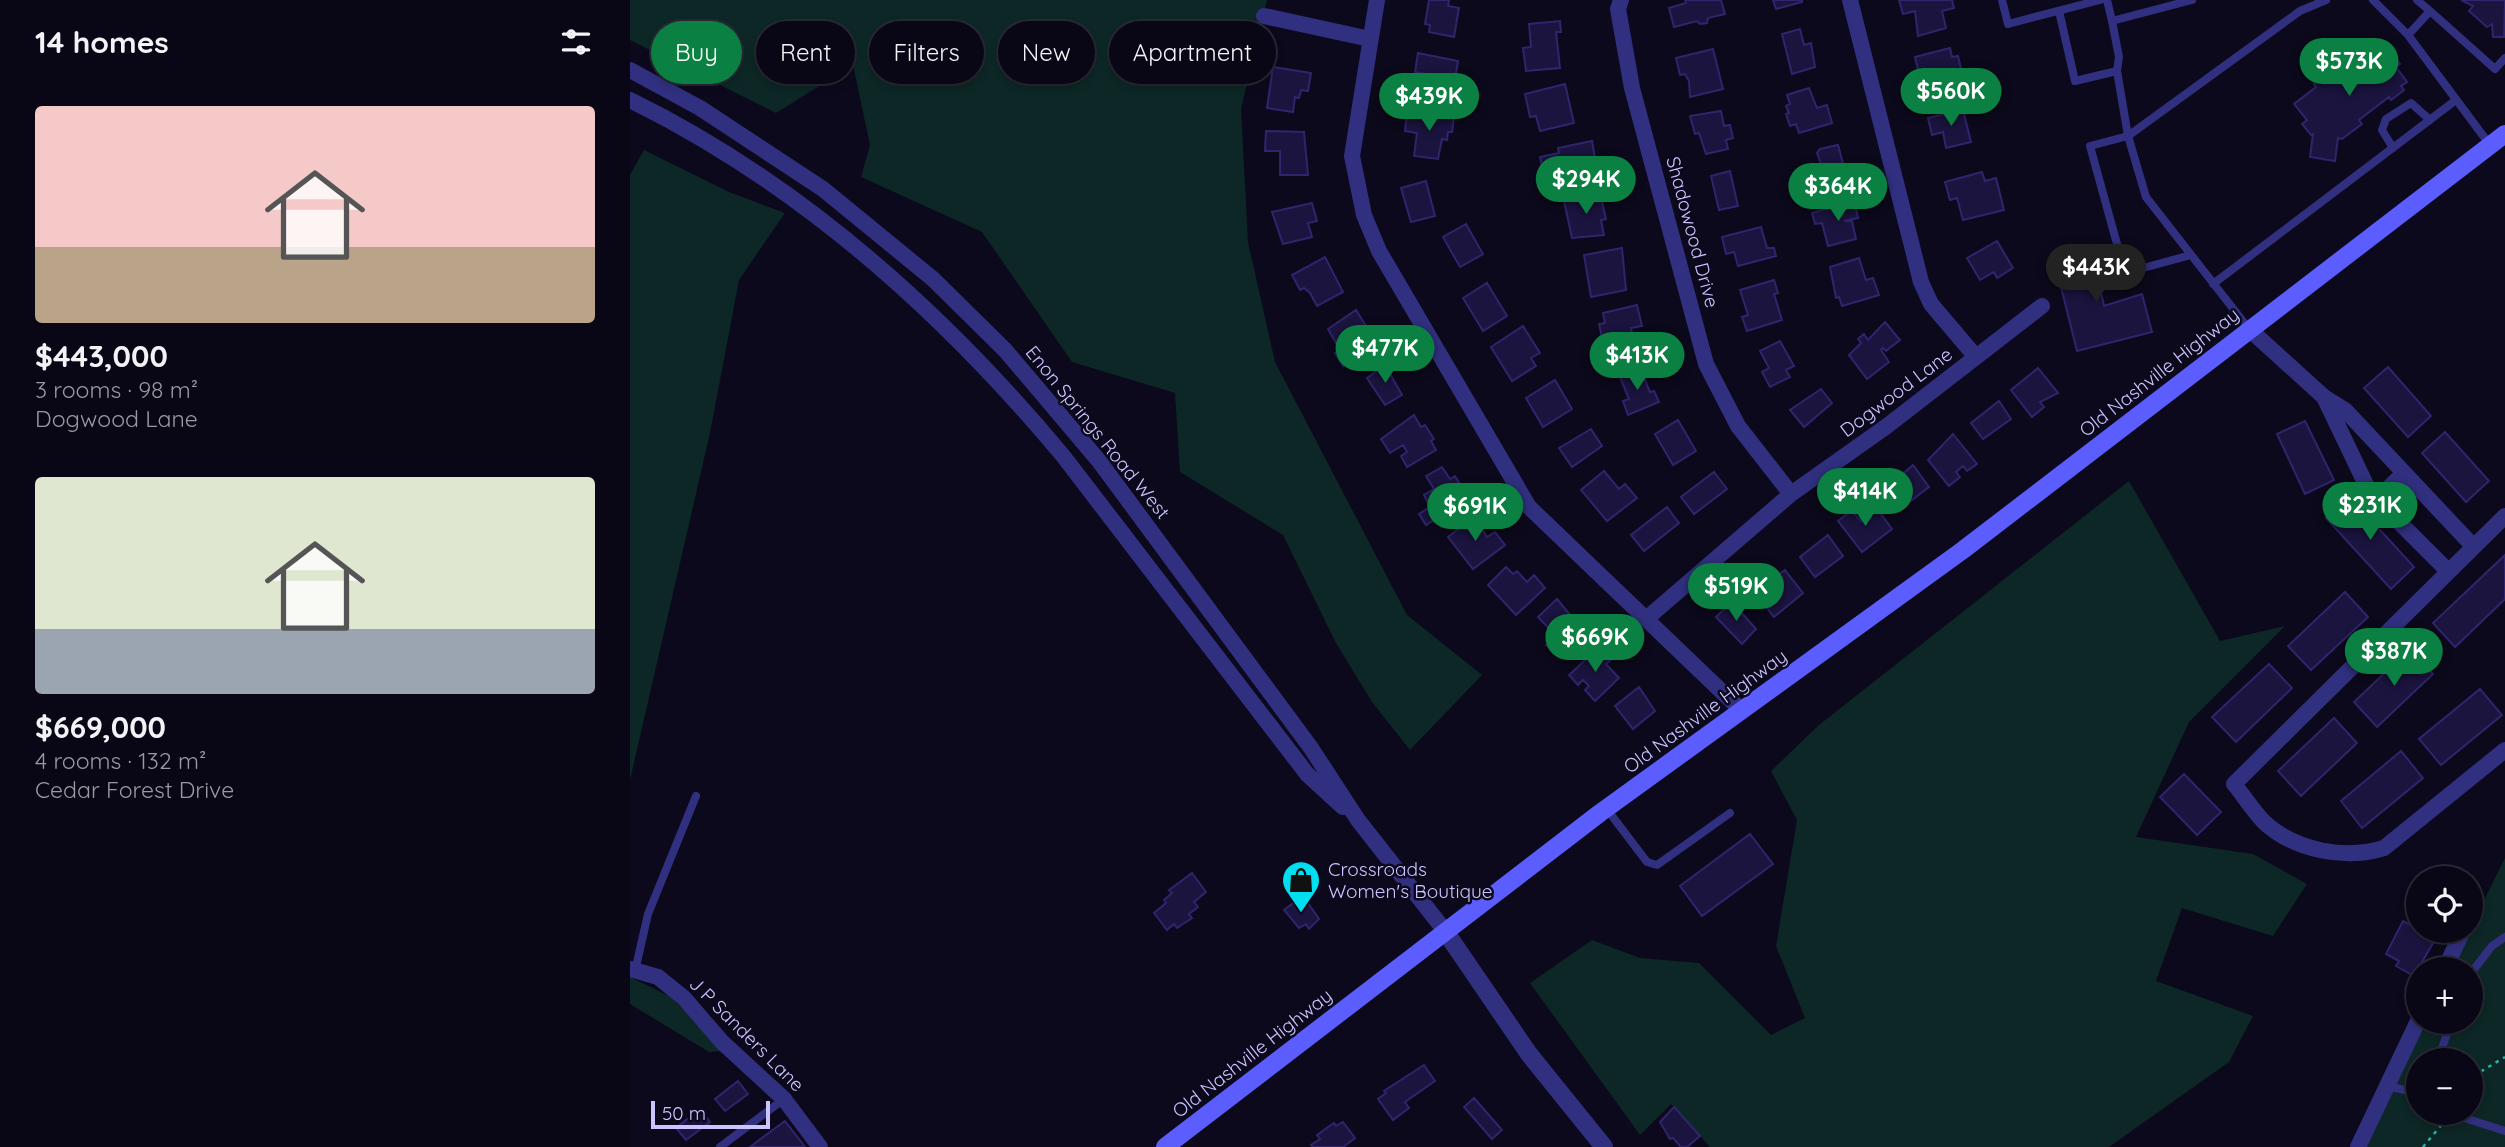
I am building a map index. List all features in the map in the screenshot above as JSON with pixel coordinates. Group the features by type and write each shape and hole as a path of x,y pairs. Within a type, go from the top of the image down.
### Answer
{"main road":[{"name":"Old Nashville Highway","path":"1165,1147 1606,808 1963,550 2505,134"}],"street":[{"path":"1377,0 1352,156 1361,205 1379,251 1529,507 1741,710"},
{"name":"Shadowood Drive","path":"1621,0 1618,9 1632,88 1706,365 1738,426 1791,495"},
{"path":"1850,0 1921,282 1931,304 1976,358"},
{"path":"1264,16 1370,39"},
{"name":"Enon Springs Road West","path":"630,70 733,129 823,189 933,279 1033,380 1099,461 1273,695 1358,820 1445,931 1529,1054 1605,1147"},
{"path":"648,108 662,87"},
{"name":"Enon Springs Road West","path":"630,100 738,161 795,201 914,298 1030,416 1307,774 1358,820"},
{"path":"914,298 933,279"},
{"name":"Dogwood Lane","path":"1646,619 1791,495 2042,306"},
{"path":"2249,329 2324,397 2345,410 2473,546"},
{"path":"2324,397 2370,493 2448,571"},
{"path":"2377,499 2404,472"},
{"path":"2505,516 2234,784 2266,824 2312,849 2361,855 2384,848 2505,751"},
{"name":"J P Sanders Lane","path":"633,970 658,977 684,998 722,1042 784,1099 820,1147"},
{"path":"2358,1147 2412,1034"}],"lane":[{"path":"2002,0 2008,24 2099,0"},
{"path":"2106,0 2119,57 2117,71 2128,135 2146,197 2249,329"},
{"path":"2112,21 2192,0"},
{"path":"2191,255 2125,273 2090,146 2128,135 2300,10 2326,0"},
{"path":"2373,0 2409,35 2490,145"},
{"path":"2417,0 2495,69 2505,58"},
{"path":"2059,11 2075,81 2117,71"},
{"path":"2409,35 2430,11"},
{"path":"2213,284 2456,100"},
{"path":"2393,148 2382,130 2386,119 2411,103 2430,120"},
{"path":"633,970 648,914 696,796"},
{"path":"1606,808 1647,862 1657,865 1730,813"},
{"path":"2483,958 2492,946 2505,937"},
{"path":"2387,1086 2406,1090"},
{"path":"720,1147 784,1099"},
{"path":"2483,1124 2505,1131"}],"path":[{"path":"2483,1070 2505,1057"},
{"path":"2423,1147 2440,1125"}],"green space":[{"path":"630,0 1267,0 1262,21 1109,21 1109,84 1247,84 1241,109 1248,242 1275,362 1407,615 1482,675 1410,750 1372,702 1336,643 1283,535 1180,472 1175,393 1072,362 982,232 861,177 870,145 855,74 855,21 756,21 756,84 823,84 776,113 718,84 742,84 742,21 651,21 651,50 630,40"},
{"path":"644,150 729,192 785,213 739,280 710,433 630,780 630,175"},
{"path":"2129,481 2220,641 2285,626 2189,722 2136,837 2253,854 2307,884 2273,936 2182,908 2156,981 2253,1016 2229,1062 2109,1147 1710,1147 1671,1104 1640,1135 1530,983 1592,940 1640,958 1699,963 1771,1035 1805,1018 1776,946 1797,820 1771,771 1819,725"},
{"path":"2505,858 2505,1147 2364,1147 2406,1060 2406,1125 2483,1125 2483,1048 2412,1048 2418,1034 2483,1034 2483,957 2456,957 2463,943 2483,943 2483,902"},
{"path":"630,977 671,997 725,1051 709,1052 630,1004"}],"building":[{"path":"1429,0 1449,0 1448,6 1459,8 1454,37 1429,32 1430,25 1425,24"},
{"path":"1685,0 1721,0 1725,14 1708,18 1707,23 1700,24 1697,21 1674,27 1669,8 1686,3"},
{"path":"1773,0 1802,0 1802,2 1776,9"},
{"path":"1899,0 1952,0 1954,8 1942,11 1946,28 1918,36 1915,11 1903,14"},
{"path":"2461,0 2505,0 2504,37 2493,37 2492,24 2487,27 2469,11 2473,6"},
{"path":"1560,21 1561,32 1556,32 1560,68 1526,71 1523,48 1531,47 1529,24"},
{"path":"1800,29 1804,45 1811,43 1815,67 1792,74 1782,34"},
{"path":"2377,40 2400,64 2396,67 2407,82 2401,86 2404,90 2391,100 2389,97 2359,120 2362,124 2342,139 2338,138 2335,161 2310,157 2313,134 2302,124 2307,120 2294,104 2316,87 2314,84 2325,75 2328,78"},
{"path":"1950,48 1952,57 1958,56 1961,69 1955,70 1960,91 1936,97 1930,72 1919,74 1915,57"},
{"path":"1713,49 1723,89 1690,97 1689,81 1685,74 1680,75 1676,58"},
{"path":"1418,53 1458,61 1453,90 1458,91 1456,104 1422,98 1426,74 1415,72"},
{"path":"1276,67 1311,73 1308,91 1301,90 1299,98 1295,97 1293,112 1267,108 1271,84 1276,84"},
{"path":"1565,84 1574,123 1540,131 1536,116 1530,117 1525,94"},
{"path":"1809,88 1817,108 1827,105 1832,123 1799,133 1796,124 1790,126 1786,114 1789,113 1786,106 1790,104 1787,95"},
{"path":"1963,110 1971,142 1946,148 1943,132 1932,135 1928,118"},
{"path":"1721,111 1724,126 1730,125 1733,138 1726,140 1728,149 1706,154 1699,133 1695,134 1690,116"},
{"path":"1407,113 1454,118 1452,132 1448,132 1447,140 1442,139 1438,159 1414,156 1417,133 1405,131"},
{"path":"1266,131 1304,132 1308,175 1280,175 1280,151 1265,151"},
{"path":"1592,141 1597,170 1544,176 1540,157 1559,153 1558,148"},
{"path":"1838,145 1847,178 1828,184 1817,153 1820,149"},
{"path":"1730,171 1738,206 1719,210 1711,176"},
{"path":"1982,172 1985,181 1996,178 2004,210 1963,220 1957,198 1950,200 1945,182"},
{"path":"1426,181 1435,216 1411,222 1401,188"},
{"path":"1600,193 1606,219 1601,220 1604,235 1572,238 1564,201"},
{"path":"1854,201 1858,218 1844,221 1852,221 1856,239 1828,246 1822,223 1815,224 1812,213"},
{"path":"1312,203 1317,221 1308,223 1312,237 1283,244 1272,212"},
{"path":"1466,224 1483,254 1460,267 1443,237"},
{"path":"1761,227 1767,248 1774,248 1776,256 1738,266 1734,252 1726,254 1722,237"},
{"path":"1997,241 2013,268 1997,278 1994,272 1980,280 1967,258"},
{"path":"2091,245 2104,306 2142,294 2152,332 2077,351 2053,255"},
{"path":"1622,248 1626,290 1591,297 1584,255"},
{"path":"1325,257 1343,292 1317,306 1310,293 1304,288 1300,290 1292,275"},
{"path":"1859,258 1866,280 1873,278 1879,295 1842,306 1839,297 1836,298 1830,267"},
{"path":"1774,280 1778,293 1774,294 1782,320 1747,331 1742,317 1748,315 1740,290"},
{"path":"1487,283 1507,316 1483,331 1463,298"},
{"path":"1637,305 1642,326 1631,328 1635,350 1613,355 1609,337 1602,338 1599,324 1605,323 1603,313"},
{"path":"1356,310 1366,326 1362,328 1372,348 1343,366 1335,353 1340,350 1328,329"},
{"path":"1885,322 1900,340 1886,351 1883,348 1881,350 1889,362 1867,379 1849,355 1861,343 1858,339 1864,334 1868,340"},
{"path":"1523,326 1540,353 1531,358 1536,366 1512,381 1491,347"},
{"path":"1780,341 1794,366 1786,370 1790,377 1770,387 1762,372 1769,368 1760,351"},
{"path":"1385,365 1402,395 1385,405 1367,378"},
{"path":"2388,367 2431,416 2408,437 2364,388"},
{"path":"1640,368 1650,392 1654,391 1659,402 1628,415 1623,401 1629,399 1620,377"},
{"path":"2038,368 2058,393 2040,402 2044,407 2032,417 2011,390"},
{"path":"1555,380 1572,409 1543,427 1526,398"},
{"path":"1821,389 1832,403 1804,427 1790,410"},
{"path":"1999,401 2011,419 1983,439 1971,423"},
{"path":"1414,415 1421,427 1425,425 1434,439 1431,441 1436,450 1407,467 1401,456 1407,452 1403,445 1390,453 1381,439"},
{"path":"1678,420 1696,451 1673,465 1655,434"},
{"path":"2305,421 2334,480 2305,494 2277,434"},
{"path":"1591,429 1602,446 1572,467 1559,448"},
{"path":"2445,432 2489,481 2466,502 2422,453"},
{"path":"1953,434 1977,464 1967,471 1963,466 1956,472 1960,477 1949,486 1928,460"},
{"path":"1913,465 1929,487 1899,510 1882,487 1895,478 1897,481 1901,480 1905,477 1903,474"},
{"path":"1442,467 1450,479 1455,476 1465,492 1461,494 1465,500 1426,525 1419,514 1430,507 1424,495 1434,489 1426,476"},
{"path":"1604,471 1619,489 1625,484 1637,498 1607,521 1581,490"},
{"path":"1714,472 1727,489 1694,514 1681,497"},
{"path":"2349,496 2414,567 2391,589 2326,518"},
{"path":"1875,506 1892,529 1862,552 1838,521 1852,510 1861,522 1860,516"},
{"path":"1667,507 1679,523 1644,551 1631,535"},
{"path":"1474,517 1487,537 1495,532 1505,545 1473,569 1448,537"},
{"path":"1828,535 1843,556 1815,577 1800,557"},
{"path":"2505,555 2505,599 2455,647 2433,623"},
{"path":"1506,567 1513,574 1517,571 1527,582 1534,575 1545,588 1516,615 1488,585"},
{"path":"1785,570 1803,593 1774,617 1752,589 1766,578 1769,582"},
{"path":"2345,592 2368,617 2311,670 2288,646"},
{"path":"1557,599 1584,632 1559,657 1546,645 1556,636 1538,617"},
{"path":"1732,602 1756,629 1742,644 1716,617"},
{"path":"1599,647 1611,660 1606,664 1619,678 1595,701 1585,690 1589,686 1583,680 1578,685 1569,675"},
{"path":"2410,649 2433,674 2377,727 2354,702"},
{"path":"2269,664 2292,688 2236,742 2212,717"},
{"path":"1639,687 1655,711 1633,729 1615,706"},
{"path":"2480,689 2502,715 2441,765 2419,739"},
{"path":"2334,718 2357,743 2301,796 2278,771"},
{"path":"2401,751 2423,778 2362,828 2341,801"},
{"path":"2184,774 2221,812 2197,835 2160,797"},
{"path":"1750,834 1773,864 1702,916 1680,886"},
{"path":"1192,873 1206,892 1194,902 1198,907 1189,914 1192,918 1177,928 1174,924 1167,930 1154,913 1166,903 1164,900 1172,893 1169,890"},
{"name":"Crossroads Women's Boutique","path":"1303,896 1319,919 1309,929 1306,924 1299,928 1284,910"},
{"path":"2403,921 2406,922 2406,943 2433,943 2425,957 2406,957 2406,972 2396,966 2399,961 2386,954"},
{"path":"1424,1065 1435,1081 1405,1102 1409,1108 1393,1120 1378,1099 1386,1093 1384,1091"},
{"path":"738,1081 748,1094 725,1111 715,1099"},
{"path":"1474,1098 1502,1130 1492,1139 1464,1107"},
{"path":"1674,1107 1700,1136 1687,1147 1681,1147 1673,1138 1670,1139 1660,1122"},
{"path":"700,1109 710,1122 686,1140 676,1128"},
{"path":"785,1121 805,1147 750,1147"},
{"path":"1343,1122 1355,1138 1343,1147 1311,1145 1320,1139 1317,1135 1334,1123 1336,1126"}],"place":[{"name":"Crossroads Women's Boutique","path":"1301,914"}]}
